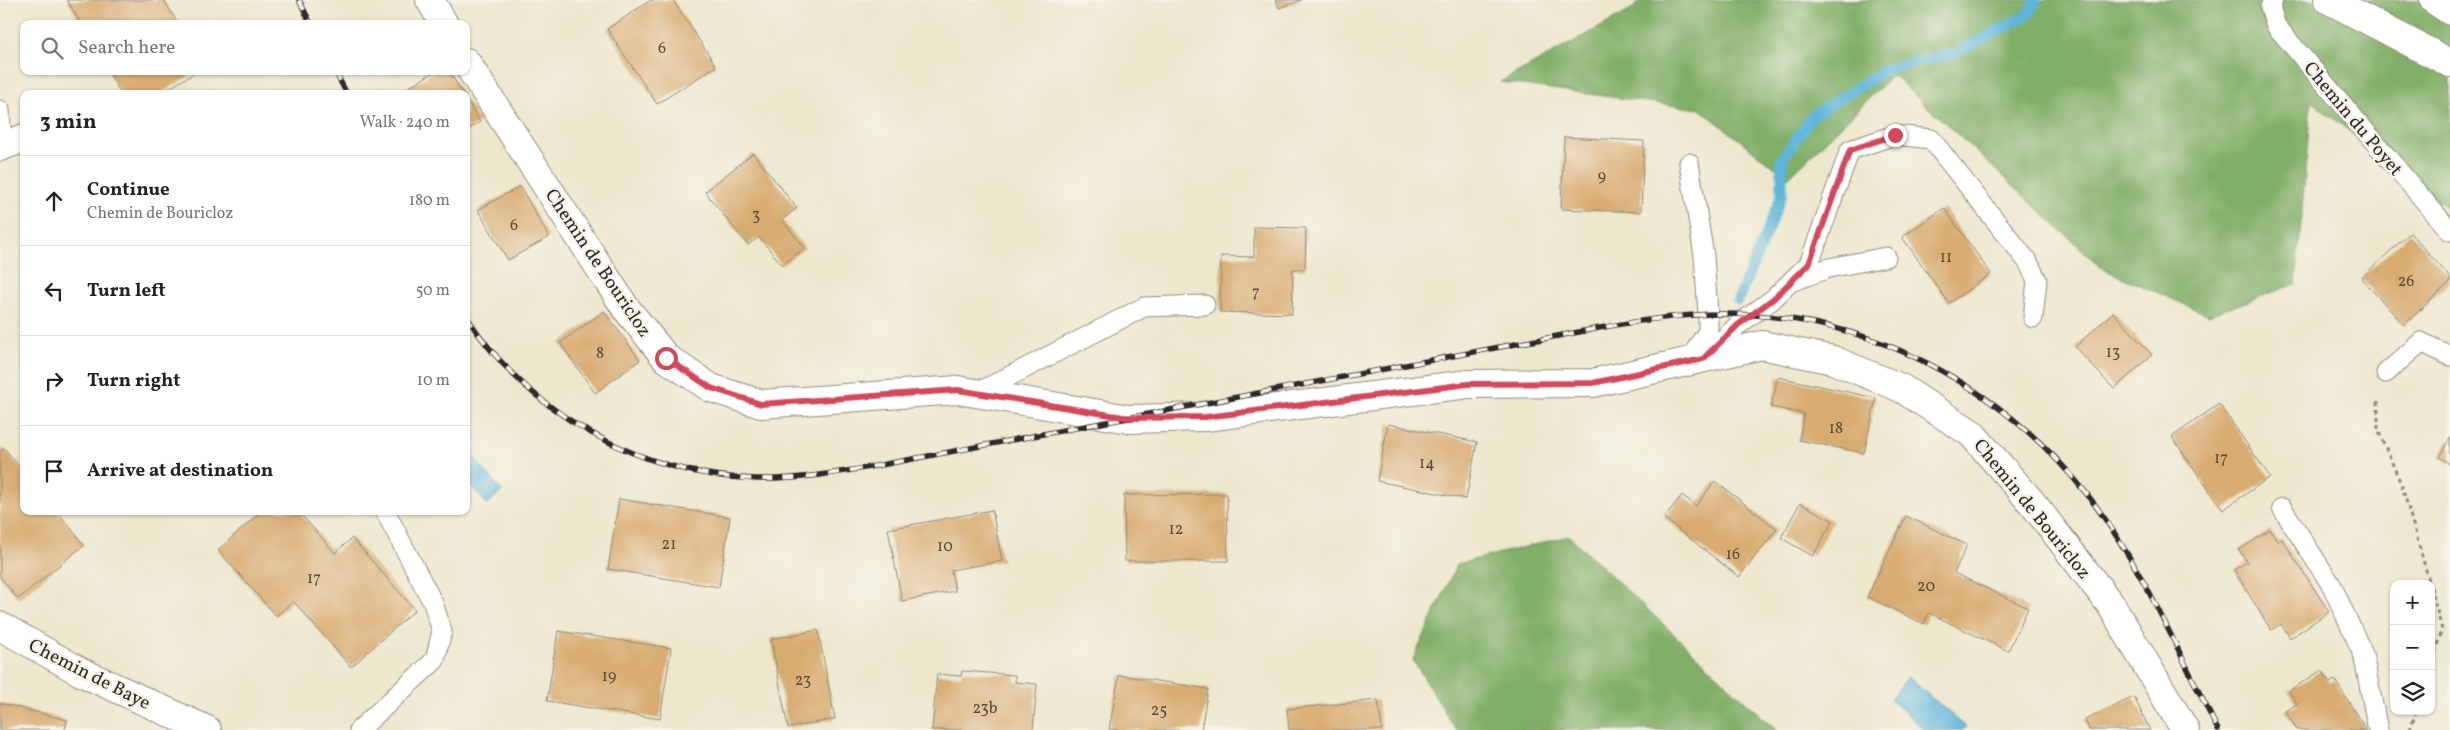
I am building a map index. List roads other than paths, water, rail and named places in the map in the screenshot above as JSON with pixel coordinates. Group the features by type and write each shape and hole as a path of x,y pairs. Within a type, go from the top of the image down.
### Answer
{"street":[{"path":"430,0 442,20"},
{"path":"2329,0 2450,63"},
{"path":"2434,0 2450,11"},
{"name":"Chemin de Bouricloz","path":"470,68 625,307 666,358 711,388 761,404 958,390 1129,418 1206,417 1468,384 1593,383 1762,346 1834,360 1901,388 1971,433 2034,504 2111,605 2185,730"},
{"name":"Chemin de Baye","path":"0,626 81,672 208,730"}],"lane":[{"name":"Chemin du Poyet","path":"2273,0 2270,7 2276,26 2450,231"},
{"path":"0,110 8,144"},
{"path":"1696,361 1738,325 1760,310 1809,264 1850,150 1895,135 1931,139 2028,262 2037,280 2033,318"},
{"path":"1689,162 1704,256 1708,314 1708,331 1696,361"},
{"path":"1792,281 1829,268 1886,257"},
{"path":"977,393 1144,307 1205,305"},
{"path":"2386,373 2421,342 2450,356"},
{"path":"2282,508 2332,586 2363,654 2378,730"},
{"path":"359,730 435,660 442,631 433,603 387,515"}],"water":[{"path":"470,453 502,491 487,504 470,485"},
{"path":"1908,677 1966,727 1963,730 1925,730 1890,699"}],"waterway":[{"path":"1738,300 1782,195 1782,159 1813,115 1887,69 1955,53 2029,14 2036,0"}],"railway":[{"path":"299,0 309,20"},
{"path":"337,75 345,90"},
{"path":"470,321 492,351 522,383 555,410 592,433 630,452 671,466 714,475 757,479 804,477 881,465 1654,319 1724,314 1777,317 1828,326 1878,342 1925,362 1970,388 2012,419 2051,454 2086,493 2124,549 2158,608 2218,730"}]}
